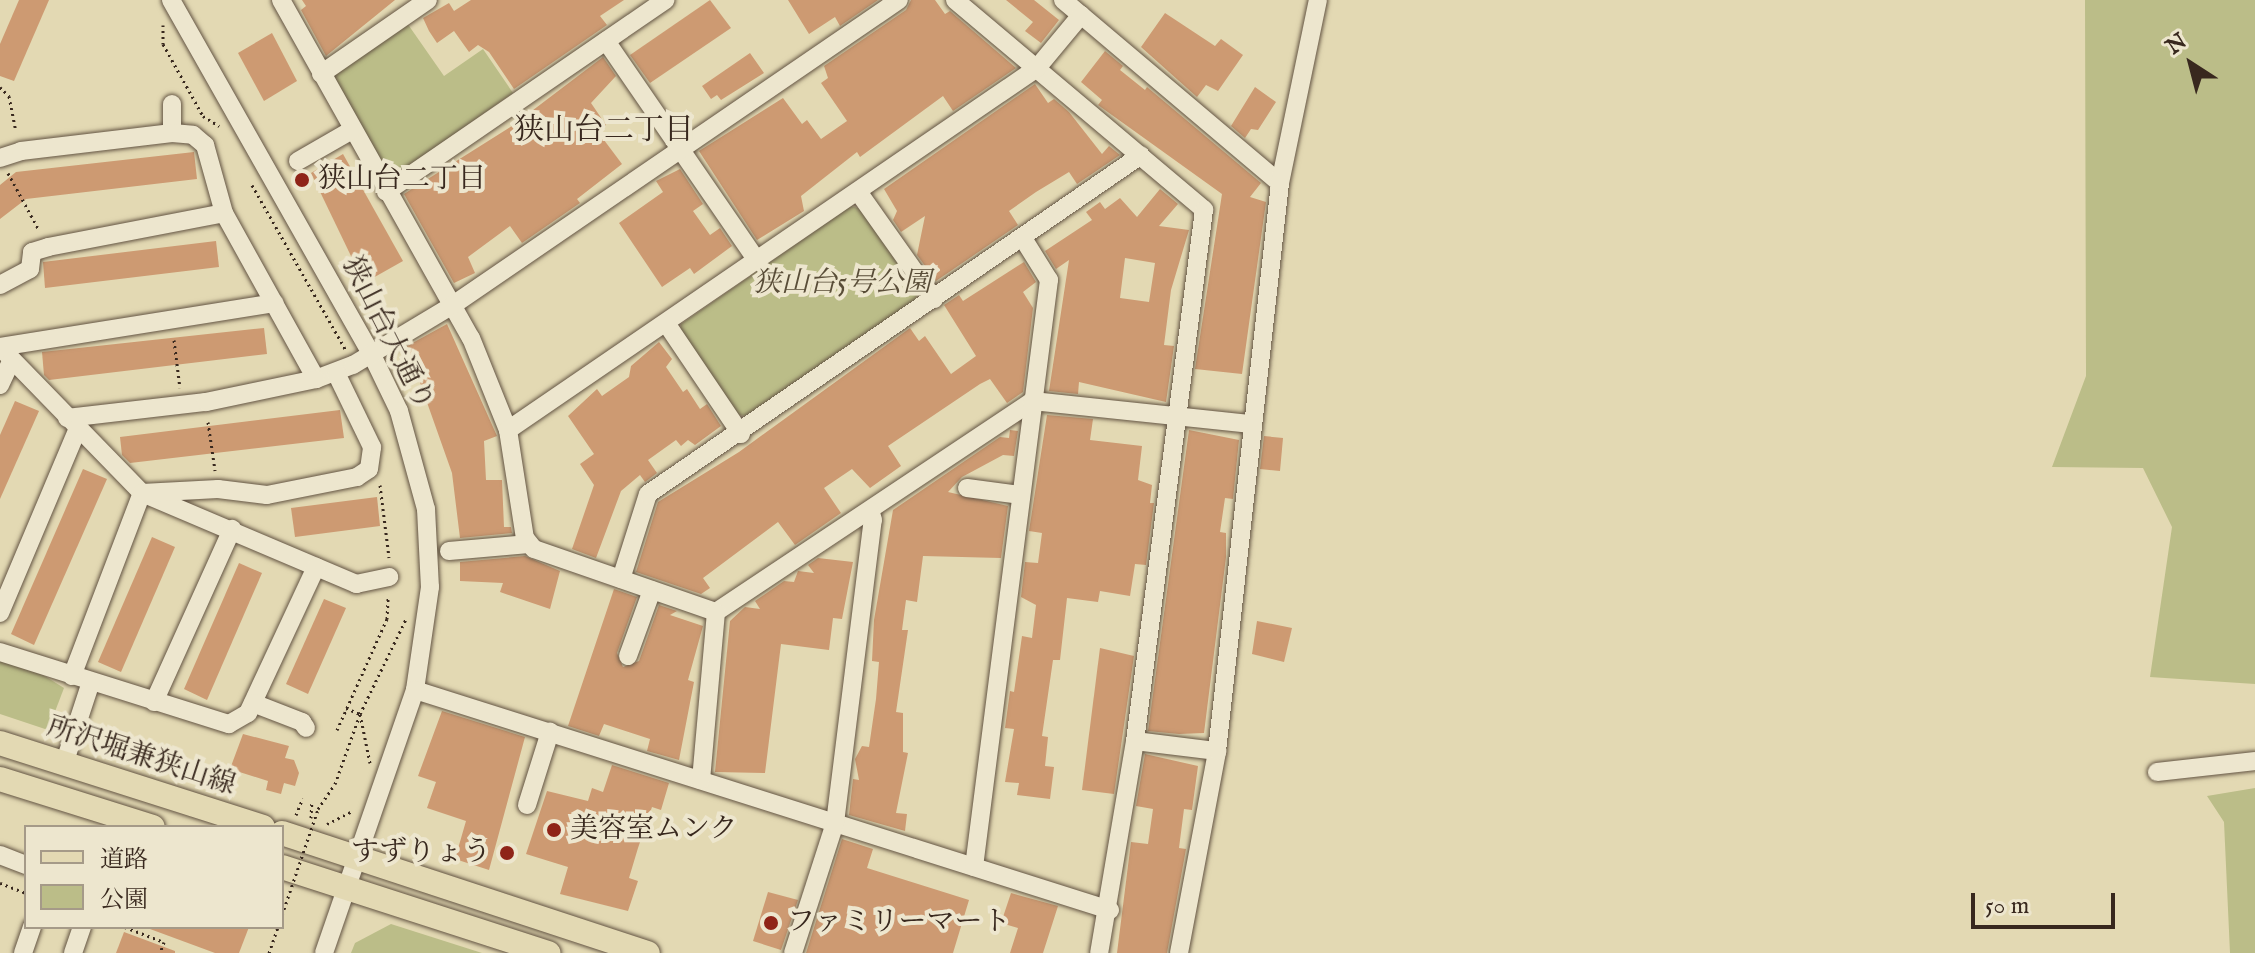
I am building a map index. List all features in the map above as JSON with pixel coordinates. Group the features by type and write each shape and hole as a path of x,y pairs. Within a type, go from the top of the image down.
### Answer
{"main road":[{"name":"所沢堀兼狭山線","path":"0,743 257,825"},
{"path":"0,779 122,822"},
{"path":"294,827 359,857 648,953"},
{"path":"284,868 548,953"}],"street":[{"name":"狭山台大通り","path":"171,0 371,353 399,411 426,509 430,587 415,690 324,953"},
{"path":"281,0 386,192 453,305 508,430 529,544"},
{"path":"321,74 428,0"},
{"path":"386,192 665,0"},
{"path":"72,423 206,402 316,379 345,369 453,305 899,0"},
{"path":"955,0 1204,210 1135,741 1110,910 1099,953"},
{"path":"1063,0 1280,183"},
{"path":"1179,953 1217,751 1250,424 1280,183 1318,0"},
{"path":"508,430 859,193 1037,68 1081,15"},
{"path":"606,41 757,261"},
{"path":"172,104 172,133"},
{"path":"298,161 352,130"},
{"path":"4,165 21,151 172,133 193,135 205,145 224,213 316,379"},
{"path":"621,579 648,494 1024,240 1141,155"},
{"path":"859,193 934,299"},
{"path":"0,285 30,269 32,252 224,213"},
{"path":"974,867 1049,280 1024,240"},
{"path":"4,352 171,316 275,303"},
{"path":"666,323 741,434"},
{"path":"0,385 4,352"},
{"path":"4,352 142,493 356,584 389,577"},
{"path":"142,493 218,489 267,495 357,477 369,469 372,447 345,369"},
{"path":"716,612 1032,401 1250,424"},
{"path":"0,613 72,423"},
{"path":"967,488 1020,495"},
{"path":"72,676 142,493"},
{"path":"793,953 835,823 870,510"},
{"path":"154,702 232,529"},
{"path":"449,551 529,544 716,612"},
{"path":"0,652 229,724 248,713 316,567"},
{"path":"628,656 652,590"},
{"path":"701,780 716,612"},
{"path":"64,764 91,682"},
{"path":"415,690 1110,910"},
{"path":"253,703 302,722 306,728"},
{"path":"527,805 550,732"},
{"path":"1135,741 1217,751"},
{"path":"2157,772 2255,761"},
{"path":"0,855 24,864"},
{"path":"23,953 31,929"},
{"path":"73,953 81,929"}],"path":[{"path":"156,12 163,25 163,44 203,116 227,139"},
{"path":"0,87 9,96 21,151"},
{"path":"4,165 48,247"},
{"path":"249,179 345,369"},
{"path":"171,316 181,405"},
{"path":"206,402 218,489"},
{"path":"337,730 387,619 389,577 380,480 369,469"},
{"path":"284,909 314,819 335,784 360,714 409,616 405,640"},
{"path":"346,708 360,714"},
{"path":"360,714 370,763"},
{"path":"366,775 375,749"},
{"path":"303,798 294,827 316,830 354,810 358,798"},
{"path":"312,801 308,817 314,819"},
{"path":"0,883 24,892"},
{"path":"130,929 164,942 160,953"},
{"path":"269,953 277,929"}],"green space":[{"path":"2085,0 2255,0 2255,684 2150,677 2172,527 2143,468 2052,467 2086,376"},
{"path":"407,23 444,76 483,49 513,93 395,176 388,174 332,80 335,72"},
{"name":"狭山台5号公園","path":"851,206 861,209 919,291 912,306 751,416 737,415 680,332 681,324"},
{"path":"0,657 27,665 64,688 48,730 0,714"},
{"path":"2255,788 2255,953 2230,953 2224,822 2207,796"},
{"path":"391,924 482,953 351,953 355,943"}],"building":[{"path":"19,0 49,0 14,81 0,76 0,44"},
{"path":"302,0 395,0 326,56 301,10 306,6"},
{"path":"471,0 624,0 600,16 607,25 514,89 489,52 478,45 469,52 454,31 437,43 429,31 423,18 449,3 454,11"},
{"path":"710,0 731,28 650,83 630,55"},
{"path":"788,0 878,0 840,26 835,17 809,34"},
{"path":"911,0 935,0 945,14 950,11 1016,68 953,111 943,96 860,157 857,152 801,196 804,211 757,240 699,151 783,98 802,124 807,120 821,139 847,121 821,83 828,78 824,66 906,10"},
{"path":"1006,0 1034,0 1059,20 1041,43 1025,31 1033,22"},
{"path":"1165,13 1215,46 1221,39 1243,55 1218,91 1206,85 1197,97 1141,47"},
{"path":"272,33 297,81 264,101 238,53"},
{"path":"1105,51 1123,66 1120,70 1145,90 1147,87 1261,183 1250,197 1266,202 1242,374 1195,369 1222,194 1098,105 1102,100 1081,82"},
{"path":"750,53 764,73 721,100 717,95 711,99 702,86"},
{"path":"603,57 616,76 591,103 606,125 598,132 622,164 577,199 580,203 522,243 510,226 468,257 475,273 454,283 404,194 512,126"},
{"path":"1035,84 1048,103 1054,99 1069,112 1102,154 1109,146 1120,155 1077,184 1069,172 1036,192 1009,211 1018,225 936,281 917,255 925,216 901,232 893,220 897,211 884,189"},
{"path":"1255,87 1276,102 1258,130 1251,129 1245,138 1231,126"},
{"path":"194,152 197,179 26,199 0,219 0,185 16,172"},
{"path":"343,154 403,261 364,283 311,173"},
{"path":"680,169 703,204 693,211 710,235 720,228 732,246 694,274 690,268 662,287 619,223 663,192 656,181"},
{"path":"1160,189 1178,204 1159,226 1189,230 1171,290 1164,345 1174,346 1166,402 1079,382 1078,394 1049,391 1069,260 1056,269 1045,251 1092,220 1086,212 1100,202 1105,209 1120,198 1137,217","holes":["1125,258 1155,263 1149,302 1120,298"]},
{"path":"216,241 219,267 45,288 43,262"},
{"path":"1024,262 1036,282 1023,292 1033,308 1023,392 1007,403 990,379 980,384 888,446 901,466 870,488 852,469 824,488 841,513 795,545 778,522 703,578 710,588 701,594 636,572 658,502 739,452 910,328 919,341 925,336 951,374 976,356 944,305 959,295 963,301"},
{"path":"447,324 497,436 484,441 486,480 502,480 504,527 511,527 512,533 460,538 452,473 407,346"},
{"path":"264,328 267,354 49,380 44,375 42,352"},
{"path":"659,342 672,359 666,367 683,392 687,389 700,409 707,404 721,426 695,445 688,440 681,446 676,440 648,460 657,473 645,482 640,475 621,491 596,558 572,549 594,485 580,464 594,454 568,416 597,389 602,396 629,377 631,366"},
{"path":"15,401 39,411 0,499 0,435"},
{"path":"340,410 344,438 130,463 122,455 120,437"},
{"path":"1047,415 1093,419 1090,440 1142,446 1138,480 1152,485 1150,503 1154,503 1146,565 1135,564 1130,596 1100,591 1098,602 1067,598 1060,660 1053,660 1042,736 1048,737 1045,766 1054,767 1050,799 1017,795 1019,783 1005,782 1014,729 1005,728 1010,691 1014,692 1022,636 1032,638 1036,605 1021,597 1025,562 1038,563 1042,533 1029,531"},
{"path":"1010,430 1018,431 1014,456 1003,455 962,477 948,492 1008,506 1001,558 923,556 917,602 906,600 902,630 908,630 896,712 903,713 903,752 908,753 896,813 907,814 905,831 849,815 853,779 859,780 855,759 862,746 869,747 876,699 879,662 872,661 874,620 893,510 1000,437 1009,438"},
{"path":"1189,430 1239,440 1233,499 1225,498 1220,532 1226,533 1226,557 1204,733 1179,734 1148,731"},
{"path":"1264,436 1283,438 1280,471 1260,469"},
{"path":"83,469 107,479 34,645 11,634"},
{"path":"377,497 380,526 295,537 291,508"},
{"path":"152,537 175,547 121,672 98,662"},
{"path":"525,556 560,571 550,609 500,592 503,583 460,581 460,562"},
{"path":"818,558 853,562 842,619 833,618 829,650 781,644 765,773 715,772 730,621 745,607 760,609 755,601 784,581 794,582 798,571 814,573 808,565"},
{"path":"239,563 262,573 207,700 184,689"},
{"path":"614,589 637,597 617,653 623,667 639,661 659,605 677,611 670,615 703,626 688,680 694,682 679,760 647,751 650,739 604,724 599,736 568,726"},
{"path":"324,599 346,608 308,694 286,684"},
{"path":"1257,621 1292,628 1284,662 1252,654"},
{"path":"1100,648 1134,656 1114,794 1082,790"},
{"path":"442,711 525,737 489,870 455,859 466,821 427,808 436,782 418,776"},
{"path":"243,734 289,746 285,758 294,760 299,773 295,786 284,783 281,794 266,790 268,781 230,769"},
{"path":"1145,754 1198,766 1192,810 1184,809 1179,848 1186,849 1167,953 1117,953 1131,842 1148,844 1153,809 1136,806"},
{"path":"612,765 669,783 661,810 652,807 638,848 629,878 638,881 628,911 560,894 568,867 526,854 547,791 588,801 592,788 603,792"},
{"path":"842,839 873,849 867,868 969,900 953,953 806,953"},
{"path":"768,892 798,900 781,950 753,941"},
{"path":"1011,893 1058,906 1043,953 1010,953 1018,928 1001,923"},
{"path":"150,929 248,929 239,953 215,953"},
{"path":"124,932 175,951 175,953 116,953"}],"place":[{"name":"狭山台二丁目","path":"302,180"},
{"name":"美容室ムンク","path":"554,830"},
{"name":"すずりょう","path":"507,853"},
{"name":"ファミリーマート","path":"771,923"}],"district":[{"name":"狭山台二丁目","path":"604,131"}]}
